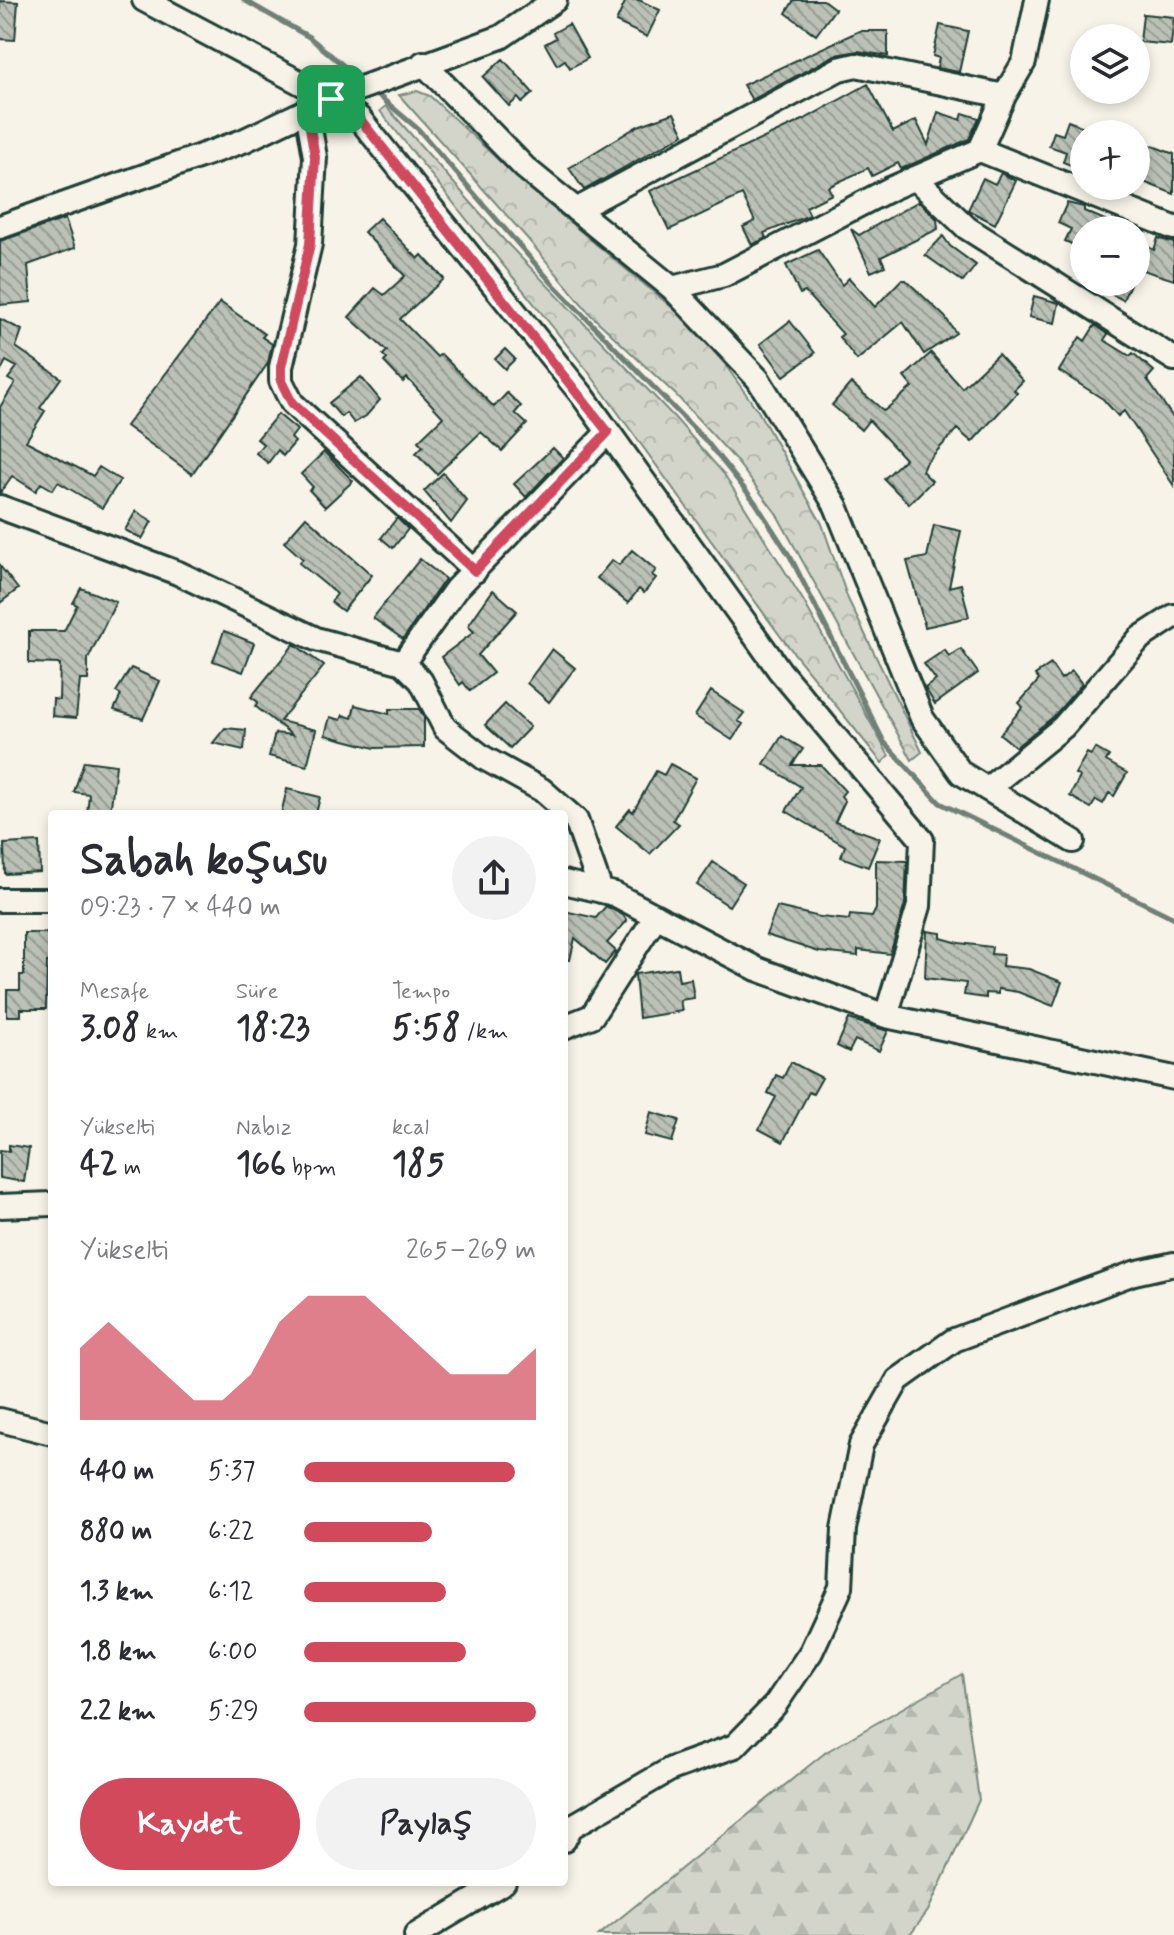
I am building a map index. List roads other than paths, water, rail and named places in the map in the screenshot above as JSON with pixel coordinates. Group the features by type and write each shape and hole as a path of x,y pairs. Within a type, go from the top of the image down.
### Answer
{"street":[{"path":"144,0 331,99 359,118 608,432 780,671 922,840 919,906 886,1016"},
{"path":"0,227 243,141 392,74 501,37 555,0"},
{"path":"672,288 724,275 915,178 980,150 1004,96 1024,62 1037,0"},
{"path":"423,63 525,168 672,288 758,379 836,506 922,718 961,773 1073,841"},
{"path":"576,210 839,69 856,65 1004,96"},
{"path":"307,110 315,157 310,244 288,327 281,381 292,403 475,571"},
{"path":"980,150 1174,228"},
{"path":"915,178 967,228 1174,359"},
{"path":"403,663 456,589 608,432"},
{"path":"0,507 178,573 316,639 403,663 421,681 445,728 484,758 542,790 565,810"},
{"path":"987,789 1063,727 1140,638 1174,616"},
{"path":"568,813 576,820 601,891"},
{"path":"568,883 601,891 656,916 757,969 886,1016 1174,1078"},
{"path":"0,900 48,900"},
{"path":"568,1025 592,1016 656,916"},
{"path":"0,1206 48,1204"},
{"path":"568,1833 571,1827 671,1769 735,1746 775,1705 811,1652 841,1587 844,1529 861,1445 898,1380 954,1340 1134,1273 1174,1264"},
{"path":"0,1420 48,1432"},
{"path":"416,1935 497,1886"}],"waterway":[{"path":"244,0 309,37 362,81"},
{"path":"372,90 418,129 552,283 707,442 755,502 791,558 884,742 940,803 1174,918"}]}
